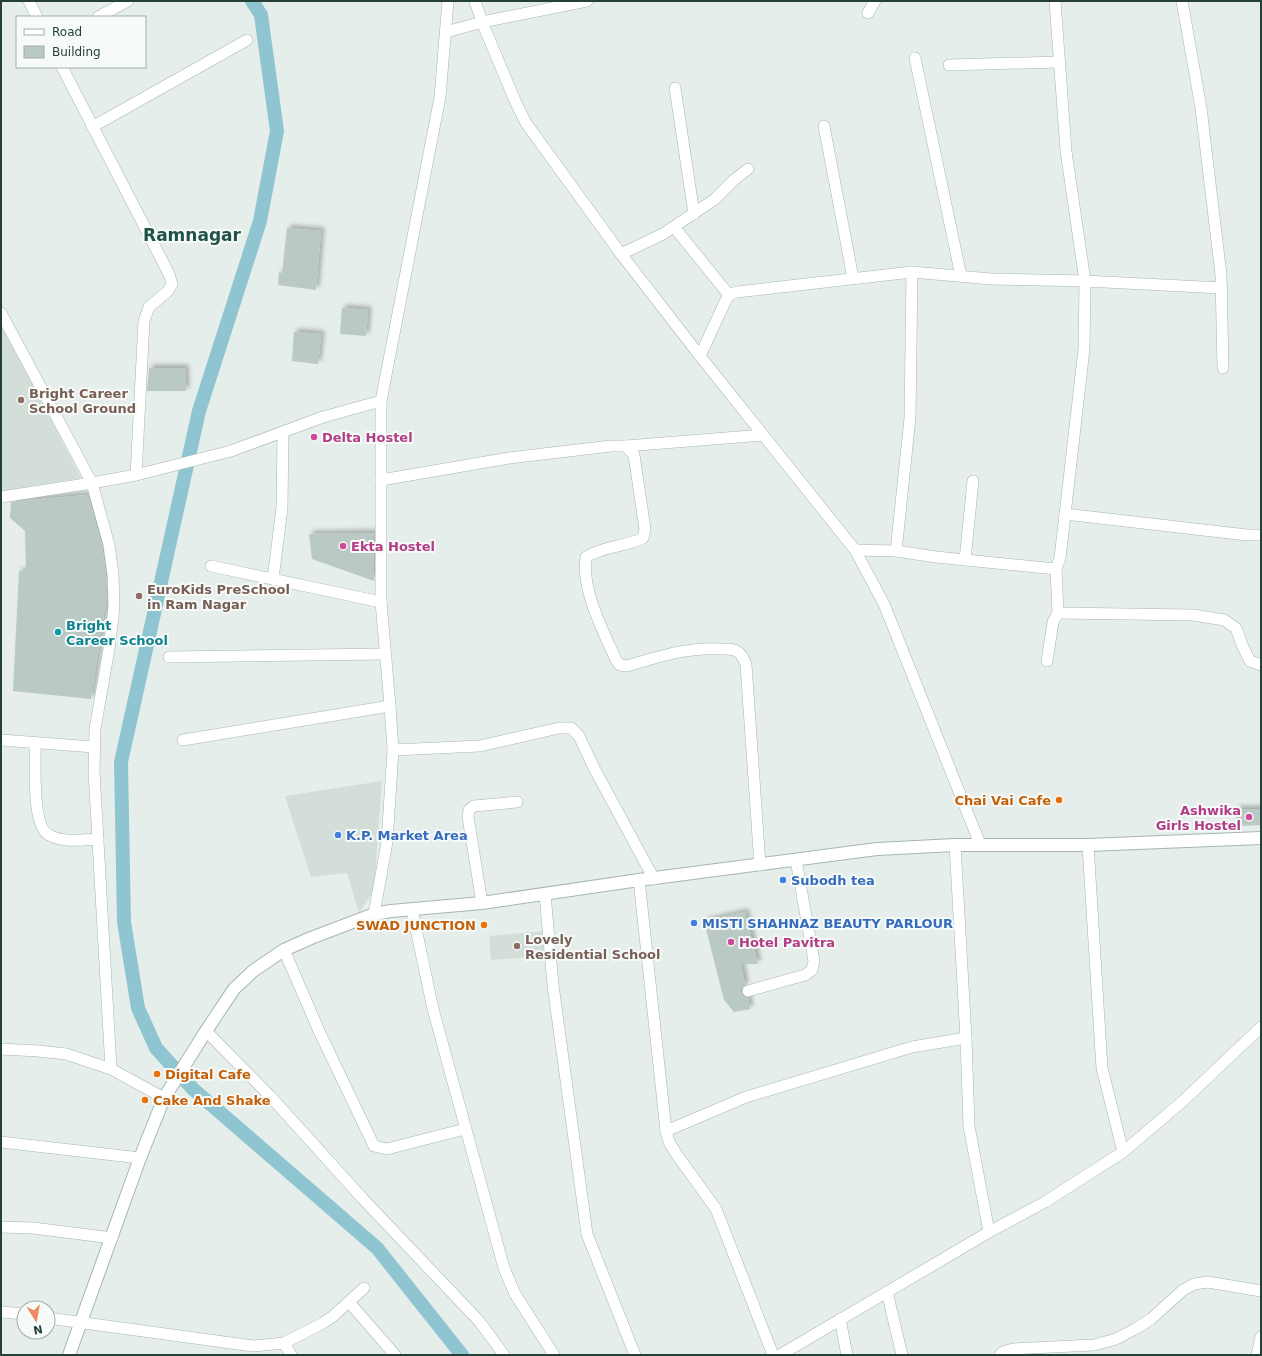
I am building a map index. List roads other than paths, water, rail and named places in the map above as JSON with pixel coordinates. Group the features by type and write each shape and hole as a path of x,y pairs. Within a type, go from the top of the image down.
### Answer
{"street":[{"path":"29,1 36,16"},
{"path":"100,16 128,1"},
{"path":"374,914 386,842 393,750 381,602 381,401 440,97 448,1"},
{"path":"475,1 482,22 516,104 526,123 621,254 700,356 855,550 884,604 980,844"},
{"path":"446,32 482,22 587,1"},
{"path":"868,13 875,1"},
{"path":"1047,661 1054,622 1058,613 1056,569 1060,558 1084,349 1085,281 1066,151 1055,1"},
{"path":"1182,1 1201,108 1222,288 1223,368"},
{"path":"92,127 246,40"},
{"path":"914,58 961,276"},
{"path":"949,65 1059,62"},
{"path":"62,68 169,274 172,284 168,291 149,308 144,321 136,475"},
{"path":"675,88 694,214"},
{"path":"824,126 853,278"},
{"path":"621,254 663,234 694,214 715,199 734,180 748,169"},
{"path":"674,227 729,295"},
{"path":"700,356 724,302 729,295 737,292 912,272 991,279 1085,281 1222,288"},
{"path":"896,551 910,418 912,272"},
{"path":"1,313 92,483 109,545 113,575 114,608 109,649 95,729 94,770 112,1069"},
{"path":"1,497 136,475 196,460 231,451 323,417 381,401"},
{"path":"273,579 282,508 283,432"},
{"path":"381,480 509,458 611,446 763,434"},
{"path":"626,446 634,455 645,529 643,538 634,543 594,552 586,557 585,566 588,588 596,616 616,660 620,665 626,666 681,651 704,648 733,649 739,652 744,658 746,665 760,865"},
{"path":"965,560 973,481"},
{"path":"1065,514 1247,535 1261,535"},
{"path":"855,550 896,551 965,560 1056,569"},
{"path":"211,566 381,602"},
{"path":"1058,613 1193,615 1224,620 1236,628 1250,662 1261,665"},
{"path":"169,657 385,654"},
{"path":"183,740 390,706"},
{"path":"393,750 480,746 559,728 571,728 579,736 594,768 654,879"},
{"path":"1,740 94,747"},
{"path":"36,743 36,807 42,830 48,835 63,840 98,839"},
{"path":"482,903 468,817 469,810 474,806 517,802"},
{"path":"69,1355 140,1158 164,1098 234,989 253,971 284,950 311,938 374,914 391,911 482,903 638,880 877,850 955,844 1088,845 1261,838"},
{"path":"955,844 966,1038 969,1126 989,1232"},
{"path":"1088,845 1102,1068 1123,1152"},
{"path":"748,991 805,975 812,970 814,961 796,860"},
{"path":"638,880 666,1131 669,1142 716,1209 773,1355"},
{"path":"545,894 553,985 587,1234 635,1355"},
{"path":"412,910 433,1009 504,1268 515,1294 554,1355"},
{"path":"284,950 319,1031 374,1146 387,1149 465,1130"},
{"path":"780,1355 989,1232 1045,1202 1123,1152 1183,1101 1261,1027"},
{"path":"206,1031 270,1096 363,1199 479,1321 504,1355"},
{"path":"666,1131 746,1097 912,1047 966,1038"},
{"path":"1,1049 66,1054 112,1069 164,1098"},
{"path":"1,1142 140,1158"},
{"path":"1,1227 33,1228 112,1238"},
{"path":"1000,1355 1003,1352 1013,1349 1094,1345 1116,1339 1151,1319 1183,1290 1194,1284 1208,1282 1261,1291"},
{"path":"56,1319 252,1350 284,1343 323,1323 364,1288"},
{"path":"887,1292 902,1355"},
{"path":"349,1302 395,1355"},
{"path":"1,1312 16,1313"},
{"path":"840,1319 847,1355"},
{"path":"1256,1355 1261,1337"},
{"path":"284,1343 291,1355"}],"waterway":[{"path":"252,1 261,15 277,131 260,221 199,411 121,762 124,922 138,1008 156,1048 193,1089 377,1248 462,1355"}],"place":[{"name":"Bright Career School Ground","path":"21,400"},
{"name":"Delta Hostel","path":"314,437"},
{"name":"Ekta Hostel","path":"343,546"},
{"name":"EuroKids PreSchool in Ram Nagar","path":"139,596"},
{"name":"Bright Career School","path":"58,632"},
{"name":"Chai Vai Cafe","path":"1059,800"},
{"name":"Ashwika Girls Hostel","path":"1249,817"},
{"name":"K.P. Market Area","path":"338,835"},
{"name":"Subodh tea","path":"783,880"},
{"name":"MISTI SHAHNAZ BEAUTY PARLOUR","path":"694,923"},
{"name":"SWAD JUNCTION","path":"484,925"},
{"name":"Hotel Pavitra","path":"731,942"},
{"name":"Lovely Residential School","path":"517,946"},
{"name":"Digital Cafe","path":"157,1074"},
{"name":"Cake And Shake","path":"145,1100"}],"district":[{"name":"Ramnagar","path":"192,235"}]}
